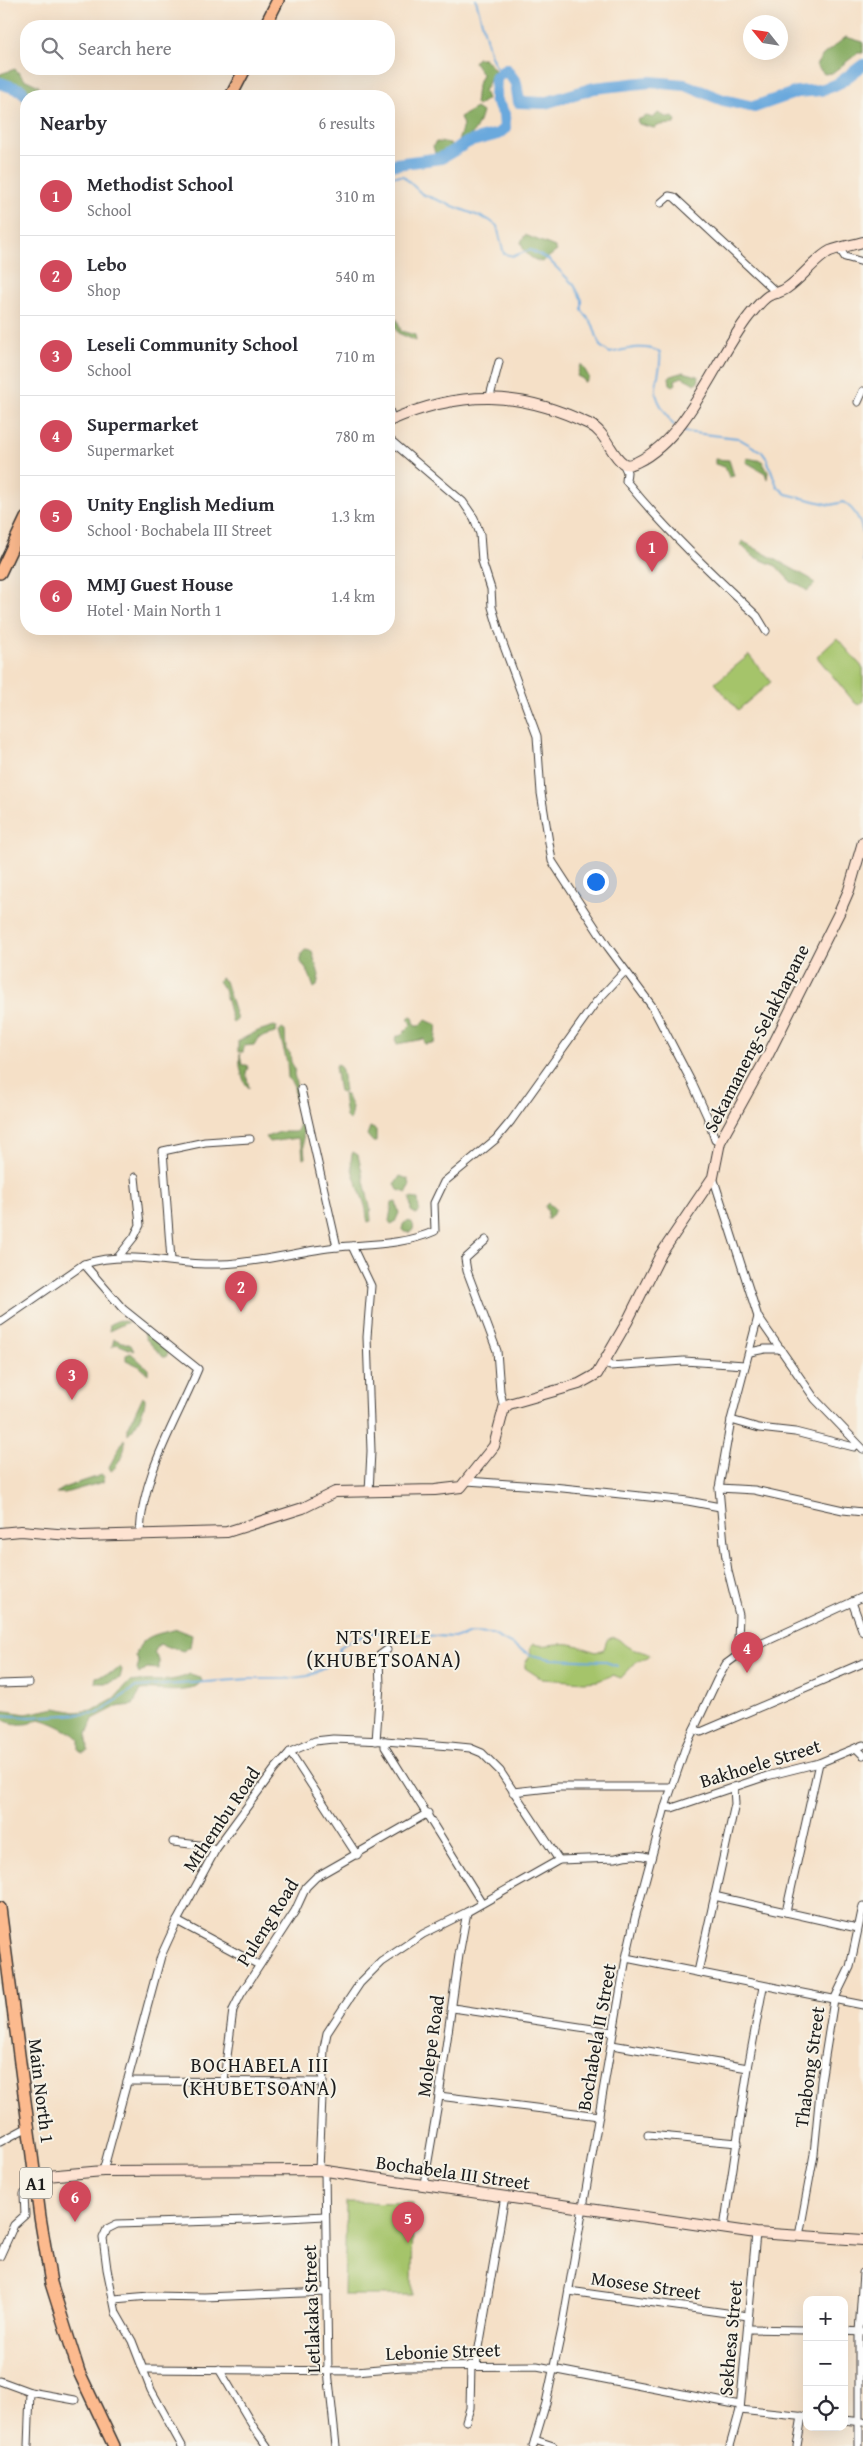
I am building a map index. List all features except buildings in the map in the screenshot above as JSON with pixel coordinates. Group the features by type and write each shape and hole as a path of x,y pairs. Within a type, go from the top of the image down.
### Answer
{"main road":[{"path":"268,20 278,0"},
{"path":"234,90 242,75"},
{"path":"0,573 20,531"},
{"name":"Main North 1","path":"0,1908 39,2206 56,2302 79,2372 114,2446"}],"street":[{"path":"661,202 669,196 674,197 778,294"},
{"path":"623,463 629,465 638,462 658,448 669,436 681,422 748,316 768,296 778,294 788,288 828,252 863,242"},
{"path":"840,248 845,257 863,262"},
{"path":"490,396 499,362"},
{"path":"858,402 863,391"},
{"path":"395,415 436,404 490,396 547,408 592,425 606,439 623,463 627,472 626,481 642,501 666,529 758,616 766,631"},
{"path":"395,444 463,502 474,518 480,534 482,561 502,641 537,736 541,793 552,861 625,970 652,1006 692,1083 707,1116 715,1140 720,1142"},
{"name":"Sekamaneng-Selakhapane","path":"504,1408 509,1404 589,1380 596,1374 626,1322 661,1254 713,1178 720,1142 767,1058 839,913 849,890 863,842"},
{"path":"0,1322 84,1264 118,1256 219,1264 337,1247 408,1241 435,1231 434,1203 444,1182 496,1139 511,1121 596,1002 625,970"},
{"path":"301,1089 337,1247"},
{"path":"171,1260 163,1151 205,1142 250,1139"},
{"path":"118,1256 134,1237 140,1225 135,1177"},
{"path":"713,1178 758,1317 815,1399 860,1447"},
{"path":"0,1533 21,1531 81,1536 227,1532 303,1508 335,1492 435,1490 461,1487 494,1446 504,1408 500,1391 497,1351 467,1271 465,1259 486,1240"},
{"path":"352,1246 371,1286 367,1337 371,1451 369,1492"},
{"path":"84,1264 123,1310 198,1369 174,1421 145,1494 140,1535"},
{"path":"741,1653 738,1641 739,1615 728,1571 720,1507 720,1488 731,1420 758,1317"},
{"path":"750,1352 765,1348 781,1349"},
{"path":"604,1360 610,1366 684,1362 745,1365"},
{"path":"731,1420 759,1428 795,1432 860,1447"},
{"path":"467,1481 553,1487 688,1501 720,1507"},
{"path":"720,1488 754,1490 843,1510 863,1512"},
{"name":"Bochabela II Street","path":"534,2443 554,2370 569,2291 626,1958 671,1787 694,1728 726,1664 741,1653 863,1597"},
{"path":"852,1602 863,1632"},
{"path":"376,1741 380,1685 379,1661 380,1656 387,1650"},
{"path":"694,1728 701,1732 863,1663"},
{"path":"0,1684 29,1683"},
{"name":"Mthembu Road","path":"103,2171 162,1956 177,1920 216,1849 274,1770 290,1752 315,1741 333,1739 456,1747 482,1753 500,1771 558,1860"},
{"path":"385,1741 385,1747 428,1813 482,1903"},
{"path":"860,1746 863,1755"},
{"name":"Bakhoele Street","path":"665,1808 672,1808 734,1787 819,1763 860,1746"},
{"path":"290,1752 357,1855"},
{"path":"786,1912 819,1763"},
{"path":"513,1792 558,1788 671,1787"},
{"path":"698,1972 734,1804 734,1787"},
{"name":"Puleng Road","path":"224,2080 233,2010 259,1965 295,1911 306,1887 316,1877 428,1813"},
{"path":"173,1842 216,1849"},
{"path":"558,1860 616,1858 625,1855 644,1855 651,1858"},
{"name":"Letlakaka Street","path":"336,2446 328,2370 325,2216 322,2171 324,2048 327,2033 360,1983 380,1962 423,1934 467,1912 558,1860"},
{"path":"714,1896 857,1928"},
{"name":"Thabong Street","path":"799,2236 814,2154 821,2081 834,2000 850,1967 863,1906"},
{"name":"Molepe Road","path":"424,2184 467,1912"},
{"path":"177,1920 259,1965"},
{"path":"626,1958 863,2006"},
{"path":"724,2228 748,2068 763,1987"},
{"path":"453,2008 613,2032"},
{"path":"612,2045 748,2068"},
{"path":"128,2081 323,2082"},
{"path":"439,2096 599,2116"},
{"path":"0,2142 30,2126"},
{"path":"648,2134 738,2142"},
{"name":"Bochabela III Street","path":"36,2177 103,2171 322,2171 424,2184 756,2233 863,2240"},
{"path":"0,2256 14,2225 26,2215 24,2194"},
{"path":"466,2421 470,2408 474,2365 504,2196"},
{"path":"24,2208 39,2206"},
{"path":"182,2446 151,2390 132,2341 116,2313 107,2269 104,2238 107,2229 117,2224 325,2216"},
{"name":"Sekhesa Street","path":"730,2446 740,2408 756,2233"},
{"path":"859,2446 863,2273"},
{"name":"Mosese Street","path":"569,2291 748,2316"},
{"path":"114,2299 150,2296 204,2297 327,2292"},
{"path":"748,2329 803,2330"},
{"path":"848,2331 861,2332"},
{"name":"Lebonie Street","path":"143,2369 356,2371 402,2366 537,2366 740,2408 803,2416"},
{"path":"220,2369 254,2428 267,2446"},
{"path":"0,2381 30,2392 76,2400"},
{"path":"28,2446 30,2392"},
{"path":"797,2446 803,2420"},
{"path":"848,2420 861,2422"},
{"path":"534,2443 553,2446"}],"green space":[{"path":"846,37 863,42 863,53 858,53 832,73 824,74 816,65 823,55"},
{"path":"477,58 484,58 495,70 484,91 487,99 477,106 475,104 477,86 482,74 474,62"},
{"path":"15,69 24,79 39,86 38,90 20,90 18,92 0,88 0,74"},
{"path":"476,108 482,112 477,126 465,140 461,143 458,142 463,125 460,117"},
{"path":"658,113 668,118 673,117 676,120 675,124 660,125 654,128 639,124 637,120 647,116 653,118"},
{"path":"436,142 450,143 451,146 439,154 435,153 433,146"},
{"path":"525,235 555,247 557,251 542,262 535,260 526,253 522,246 521,242"},
{"path":"397,319 401,331 415,335 416,341 398,333 395,324"},
{"path":"580,365 582,365 589,377 584,382 583,379 577,376"},
{"path":"683,372 698,376 699,381 695,384 682,377 675,380 676,384 673,386 670,384 669,377"},
{"path":"747,458 762,461 768,472 767,479 765,473 746,462"},
{"path":"715,459 729,460 734,476 729,477 725,467 715,464"},
{"path":"742,541 811,579 815,584 807,591 800,585 791,582 776,566 754,557 741,545"},
{"path":"837,638 863,668 863,701 859,705 855,703 817,657"},
{"path":"749,655 771,682 738,710 715,683"},
{"path":"305,950 312,951 319,975 317,986 314,988 309,974 301,962 301,954"},
{"path":"221,978 225,981 237,1020 233,1023 224,990 218,981"},
{"path":"411,1016 415,1026 419,1026 426,1020 437,1025 435,1043 425,1044 424,1039 397,1044 395,1039 397,1036 400,1036 411,1025 408,1018"},
{"path":"274,1026 277,1027 275,1033 258,1038 254,1045 244,1046 243,1052 238,1052 238,1041 258,1031"},
{"path":"282,1029 285,1031 286,1050 290,1053 291,1062 295,1069 294,1074 302,1108 301,1113 296,1111 294,1086 288,1078 287,1062 279,1032"},
{"path":"240,1054 242,1065 247,1065 248,1068 246,1072 249,1088 244,1082 241,1072"},
{"path":"338,1064 342,1070 345,1091 342,1093 339,1092 335,1066"},
{"path":"343,1094 346,1095 352,1107 350,1121 346,1117"},
{"path":"298,1116 305,1120 303,1133 305,1158 303,1159 302,1146 298,1138 270,1142 266,1137 280,1132 296,1132 299,1127"},
{"path":"370,1127 376,1130 376,1142 373,1142 367,1135"},
{"path":"353,1152 358,1155 370,1207 371,1221 368,1222 366,1208 351,1164"},
{"path":"400,1176 408,1179 410,1184 407,1193 398,1190 395,1184"},
{"path":"410,1198 418,1199 419,1210 416,1214 411,1211"},
{"path":"396,1202 399,1213 395,1222 391,1224 389,1221 392,1203"},
{"path":"548,1203 556,1210 547,1219 548,1212 545,1206"},
{"path":"408,1221 414,1227 408,1233 402,1227"},
{"path":"119,1320 128,1322 109,1331 110,1324"},
{"path":"148,1332 166,1347 168,1353 166,1357 163,1357 146,1339 144,1333"},
{"path":"114,1339 131,1345 134,1351 117,1344 112,1347"},
{"path":"131,1353 148,1369 148,1374 139,1366 126,1360 126,1355"},
{"path":"143,1396 145,1402 142,1412 128,1434 128,1428"},
{"path":"124,1439 125,1447 122,1456 111,1471 109,1467"},
{"path":"102,1475 105,1477 103,1482 65,1493 56,1493 66,1487"},
{"path":"177,1629 192,1635 190,1647 183,1651 159,1644 154,1653 159,1660 159,1669 147,1668 139,1674 137,1669 139,1662 136,1656 142,1643 152,1636"},
{"path":"613,1637 630,1648 650,1655 648,1658 637,1661 621,1678 613,1675 598,1681 584,1682 542,1679 525,1668 525,1663 531,1655 530,1648 534,1644 569,1644 596,1652 604,1649 607,1640"},
{"path":"120,1667 122,1670 120,1678 108,1683 95,1683 96,1677 114,1672"},
{"path":"190,1674 200,1677 202,1681 190,1689 174,1691 141,1690 133,1705 116,1707 93,1719 87,1734 88,1751 83,1753 79,1751 79,1739 72,1733 53,1724 38,1719 34,1722 19,1724 0,1718 0,1710 26,1714 56,1708 75,1712 94,1710 114,1699 129,1682 168,1680"},
{"path":"346,2202 413,2203 412,2295 344,2295"}],"waterway":[{"path":"476,0 491,56 500,75"},
{"path":"395,164 441,158 468,142 498,134 505,128 504,114 495,99 496,78 506,69 516,83 519,102 545,103 594,88 650,82 685,85 723,100 754,107 797,92 821,90 838,84 863,65"},
{"path":"0,83 21,90"},
{"path":"395,176 403,176 422,194 489,220 497,226 504,254 514,256 530,250 549,260 574,285 582,300 582,310 593,325 600,346 610,353 641,348 660,352 657,396 659,403 674,425"},
{"path":"680,429 685,432 738,438 762,452 767,459 777,486 786,494 831,505 843,502 857,516 863,534"},
{"path":"863,537 863,561"},
{"path":"0,1715 30,1717 98,1713 136,1687 249,1679 285,1679 308,1676 336,1659 340,1647 350,1641 375,1632 452,1637 461,1637 470,1633 492,1634 531,1655 551,1659 603,1661 617,1666"}],"place":[{"name":"Methodist School","path":"652,572"},
{"name":"Lebo","path":"241,1312"},
{"name":"Leseli Community School","path":"72,1400"},
{"name":"Supermarket","path":"747,1673"},
{"name":"MMJ Guest House","path":"75,2222"},
{"name":"Unity English Medium","path":"408,2243"}],"district":[{"name":"NTS'IRELE (KHUBETSOANA)","path":"384,1648"},
{"name":"BOCHABELA III (KHUBETSOANA)","path":"260,2076"}]}
